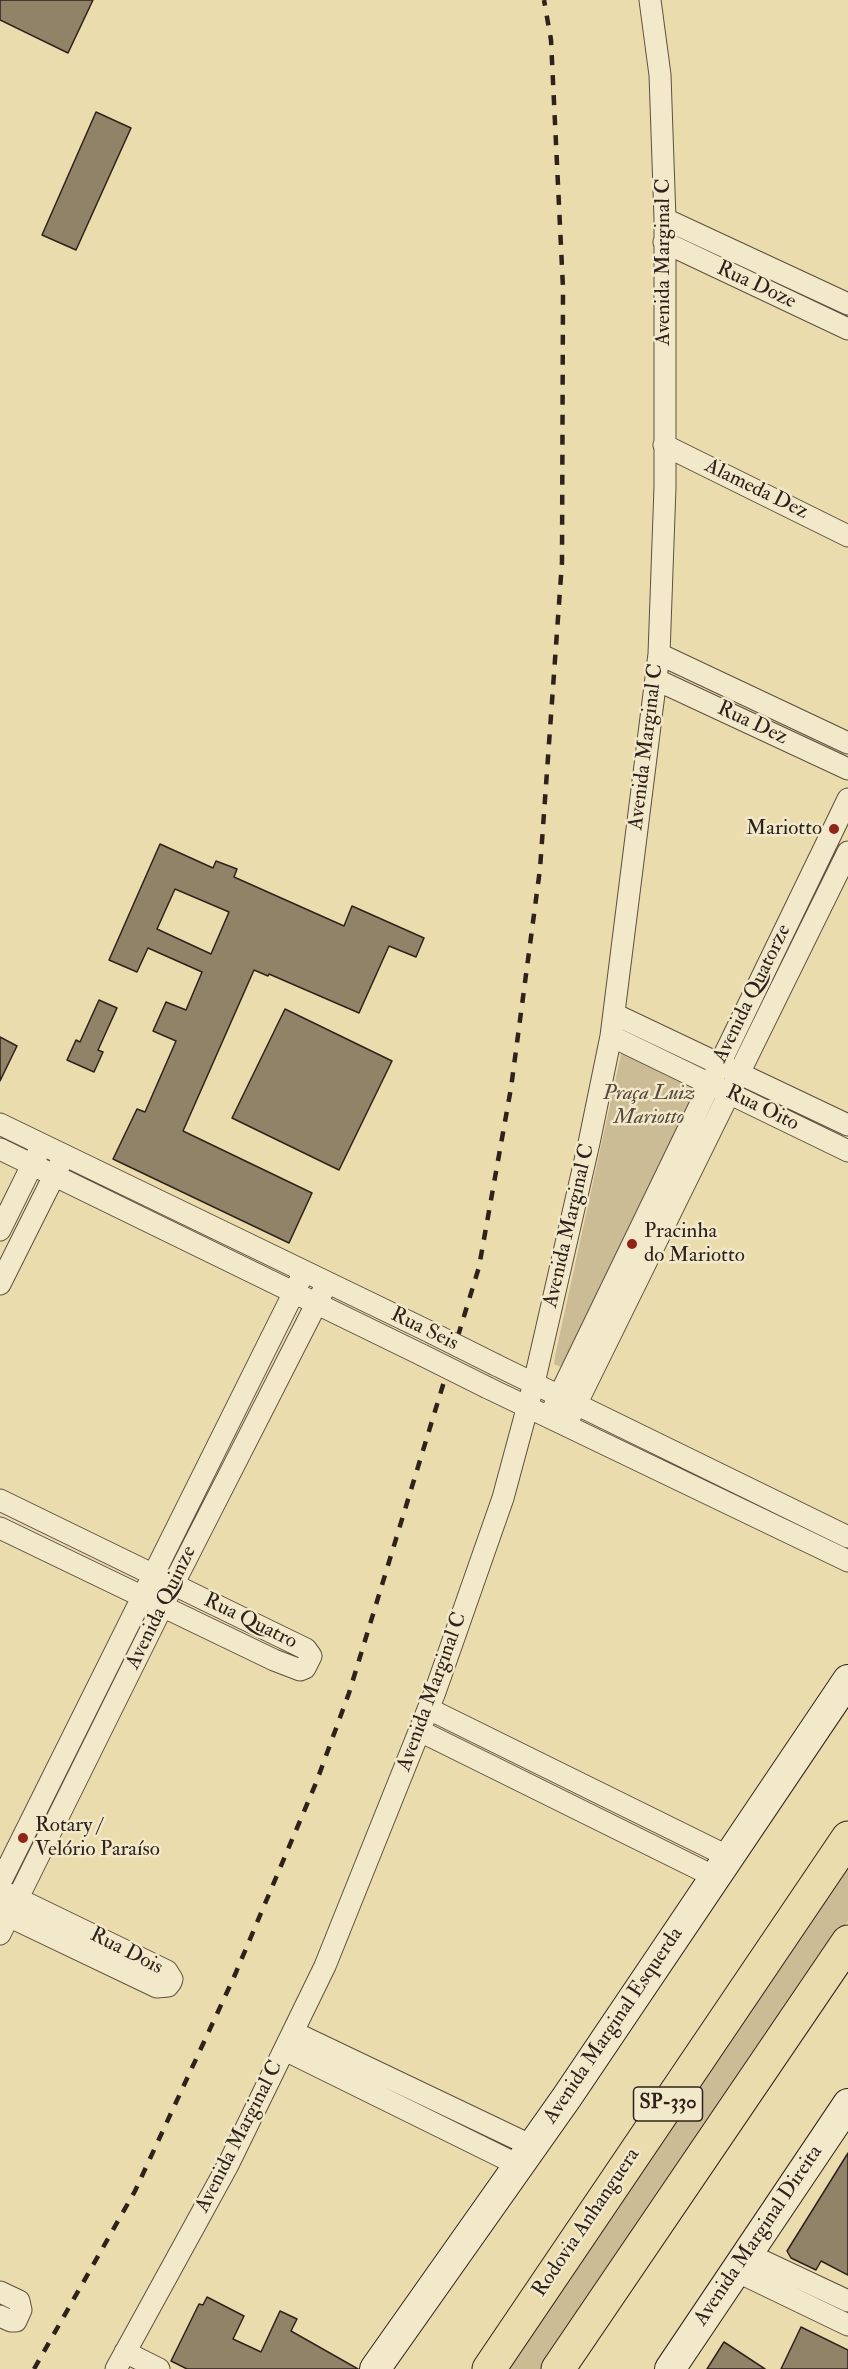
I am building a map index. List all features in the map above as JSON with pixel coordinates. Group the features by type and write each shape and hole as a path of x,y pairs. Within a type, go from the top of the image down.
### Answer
{"highway":[{"name":"Rodovia Anhanguera","path":"489,2369 848,1839"},
{"name":"SP-330","path":"558,2369 848,1942"}],"main road":[{"name":"Avenida Marginal Esquerda","path":"375,2369 525,2156 848,1680"},
{"name":"Avenida Marginal Direita","path":"670,2369 848,2104"}],"street":[{"name":"Avenida Marginal C","path":"121,2361 228,2165 325,1966 429,1709 503,1498 534,1383 611,1036 657,680 664,445 665,219 660,75 650,0"},
{"name":"Rua Doze","path":"665,219 848,304"},
{"name":"Rua Doze","path":"664,242 848,329"},
{"name":"Alameda Dez","path":"664,445 848,536"},
{"name":"Rua Dez","path":"659,654 848,743"},
{"name":"Rua Dez","path":"657,680 848,769"},
{"name":"Avenida Quatorze","path":"568,1400 718,1063 848,799"},
{"name":"Avenida Quatorze","path":"557,1421 730,1094 848,852"},
{"name":"Rua Oito","path":"614,1014 848,1125"},
{"name":"Rua Oito","path":"611,1036 848,1151"},
{"name":"Rua Seis","path":"0,1124 848,1537"},
{"path":"0,1230 43,1144"},
{"name":"Rua Seis","path":"0,1149 848,1561"},
{"path":"0,1284 64,1156"},
{"name":"Avenida Quinze","path":"5,1910 163,1606 164,1580 304,1272"},
{"name":"Avenida Quinze","path":"0,1883 143,1596 164,1580 327,1283"},
{"name":"Rua Quatro","path":"0,1500 306,1649 310,1656 304,1668 300,1670 274,1660 0,1528"},
{"path":"274,1660 284,1639"},
{"path":"429,1709 722,1867"},
{"path":"420,1731 722,1867"},
{"name":"Rua Dois","path":"5,1910 166,1971 172,1979 171,1982 168,1986 157,1987 5,1910"},
{"path":"289,2041 525,2156"},
{"path":"742,2262 848,2301"},
{"path":"742,2262 848,2325"},
{"path":"0,2292 19,2301 21,2310 16,2320 11,2321 0,2316"},
{"path":"121,2361 159,2369"}],"green space":[{"name":"Praça Luiz Mariotto","path":"622,1050 702,1088 561,1367 554,1364 555,1356"},
{"path":"848,1858 848,1921 545,2369 502,2369"}],"building":[{"path":"0,0 93,0 68,53 0,20"},
{"path":"96,112 131,128 76,250 42,235"},
{"path":"160,844 213,868 216,861 237,869 234,877 344,926 352,906 424,938 416,957 389,946 359,1013 269,974 268,976 254,970 183,1131 312,1193 289,1243 113,1159 137,1109 145,1112 176,1041 153,1031 166,1002 186,1010 202,972 148,948 137,972 109,960","holes":["175,889 229,912 211,954 157,929"]},
{"path":"99,1000 117,1008 98,1050 103,1052 94,1072 67,1060 76,1040 80,1042"},
{"path":"285,1009 392,1061 339,1170 232,1118"},
{"path":"0,1037 17,1046 0,1081"},
{"path":"848,2153 848,2275 821,2261 816,2270 791,2258 787,2251"},
{"path":"207,2297 244,2316 233,2339 261,2352 280,2311 297,2319 291,2331 358,2369 187,2369 171,2361 199,2304 203,2305"},
{"path":"801,2327 848,2350 848,2369 781,2369"},
{"path":"724,2342 765,2369 707,2369"}],"railway":[{"path":"34,2369 135,2191 234,1977 316,1783 349,1693 479,1267 511,1088 540,869 562,562 563,288 551,40 544,0"}],"place":[{"name":"Mariotto","path":"834,829"},
{"name":"Pracinha do Mariotto","path":"632,1244"},
{"name":"Rotary / Velório Paraíso","path":"23,1838"}]}
